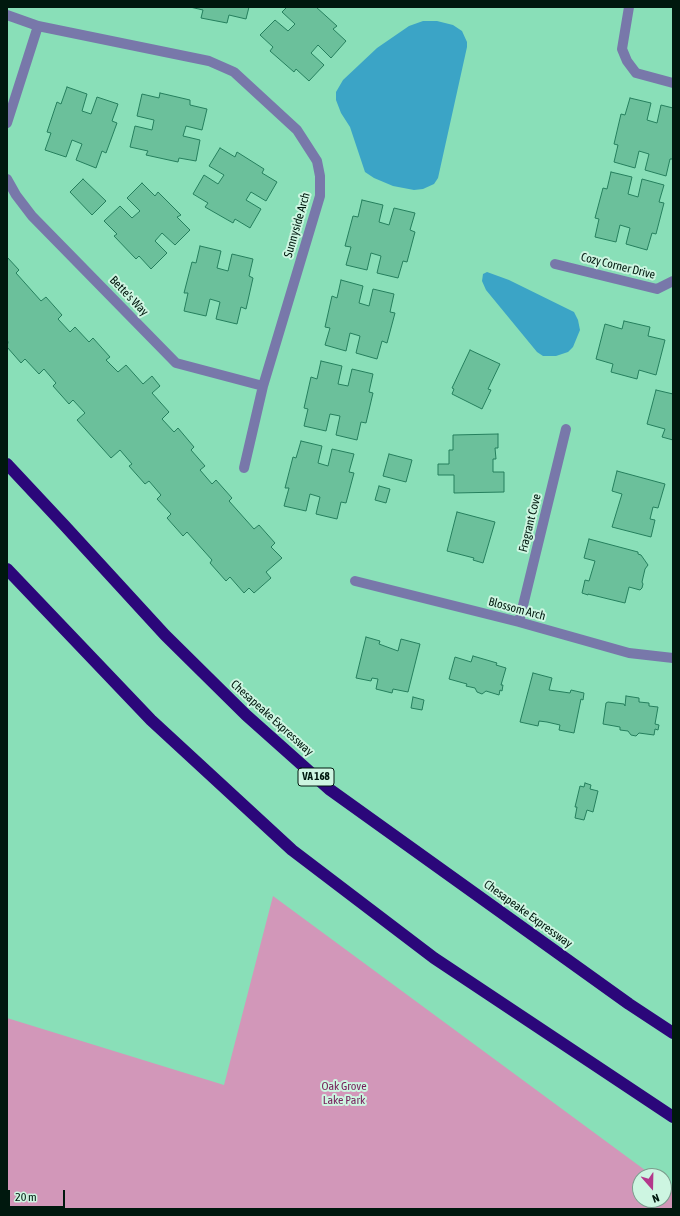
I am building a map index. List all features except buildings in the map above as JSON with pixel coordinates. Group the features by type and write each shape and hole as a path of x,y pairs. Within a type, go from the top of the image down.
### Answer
{"highway":[{"name":"Chesapeake Expressway","path":"7,464 164,636 246,715 330,789 629,1004 673,1033"},
{"path":"7,569 151,720 292,850 434,958 673,1117"}],"street":[{"path":"629,7 622,49 627,61 636,73 673,83"},
{"path":"7,15 38,26 7,123"},
{"name":"Sunnyside Arch","path":"38,26 209,61 234,72 297,130 317,161 320,176 320,196 263,386 244,468"},
{"name":"Bette's Way","path":"7,179 16,196 32,216 176,363 263,386"},
{"name":"Cozy Corner Drive","path":"555,264 657,289 673,281"},
{"name":"Fragrant Cove","path":"518,622 566,429"},
{"name":"Blossom Arch","path":"355,581 518,622 628,653 673,658"}],"green space":[{"name":"Oak Grove Lake Park","path":"273,896 642,1168 632,1168 632,1208 672,1208 672,1190 673,1209 7,1209 7,1018 224,1085"}],"water":[{"path":"423,21 437,21 453,25 462,31 467,42 467,47 438,178 434,184 423,189 414,190 393,186 374,178 365,172 350,127 341,113 336,100 336,92 343,80 377,48 409,26"},
{"path":"487,272 509,280 574,312 578,320 580,330 573,347 568,352 556,356 543,356 537,352 486,290 482,281 483,274"}]}
